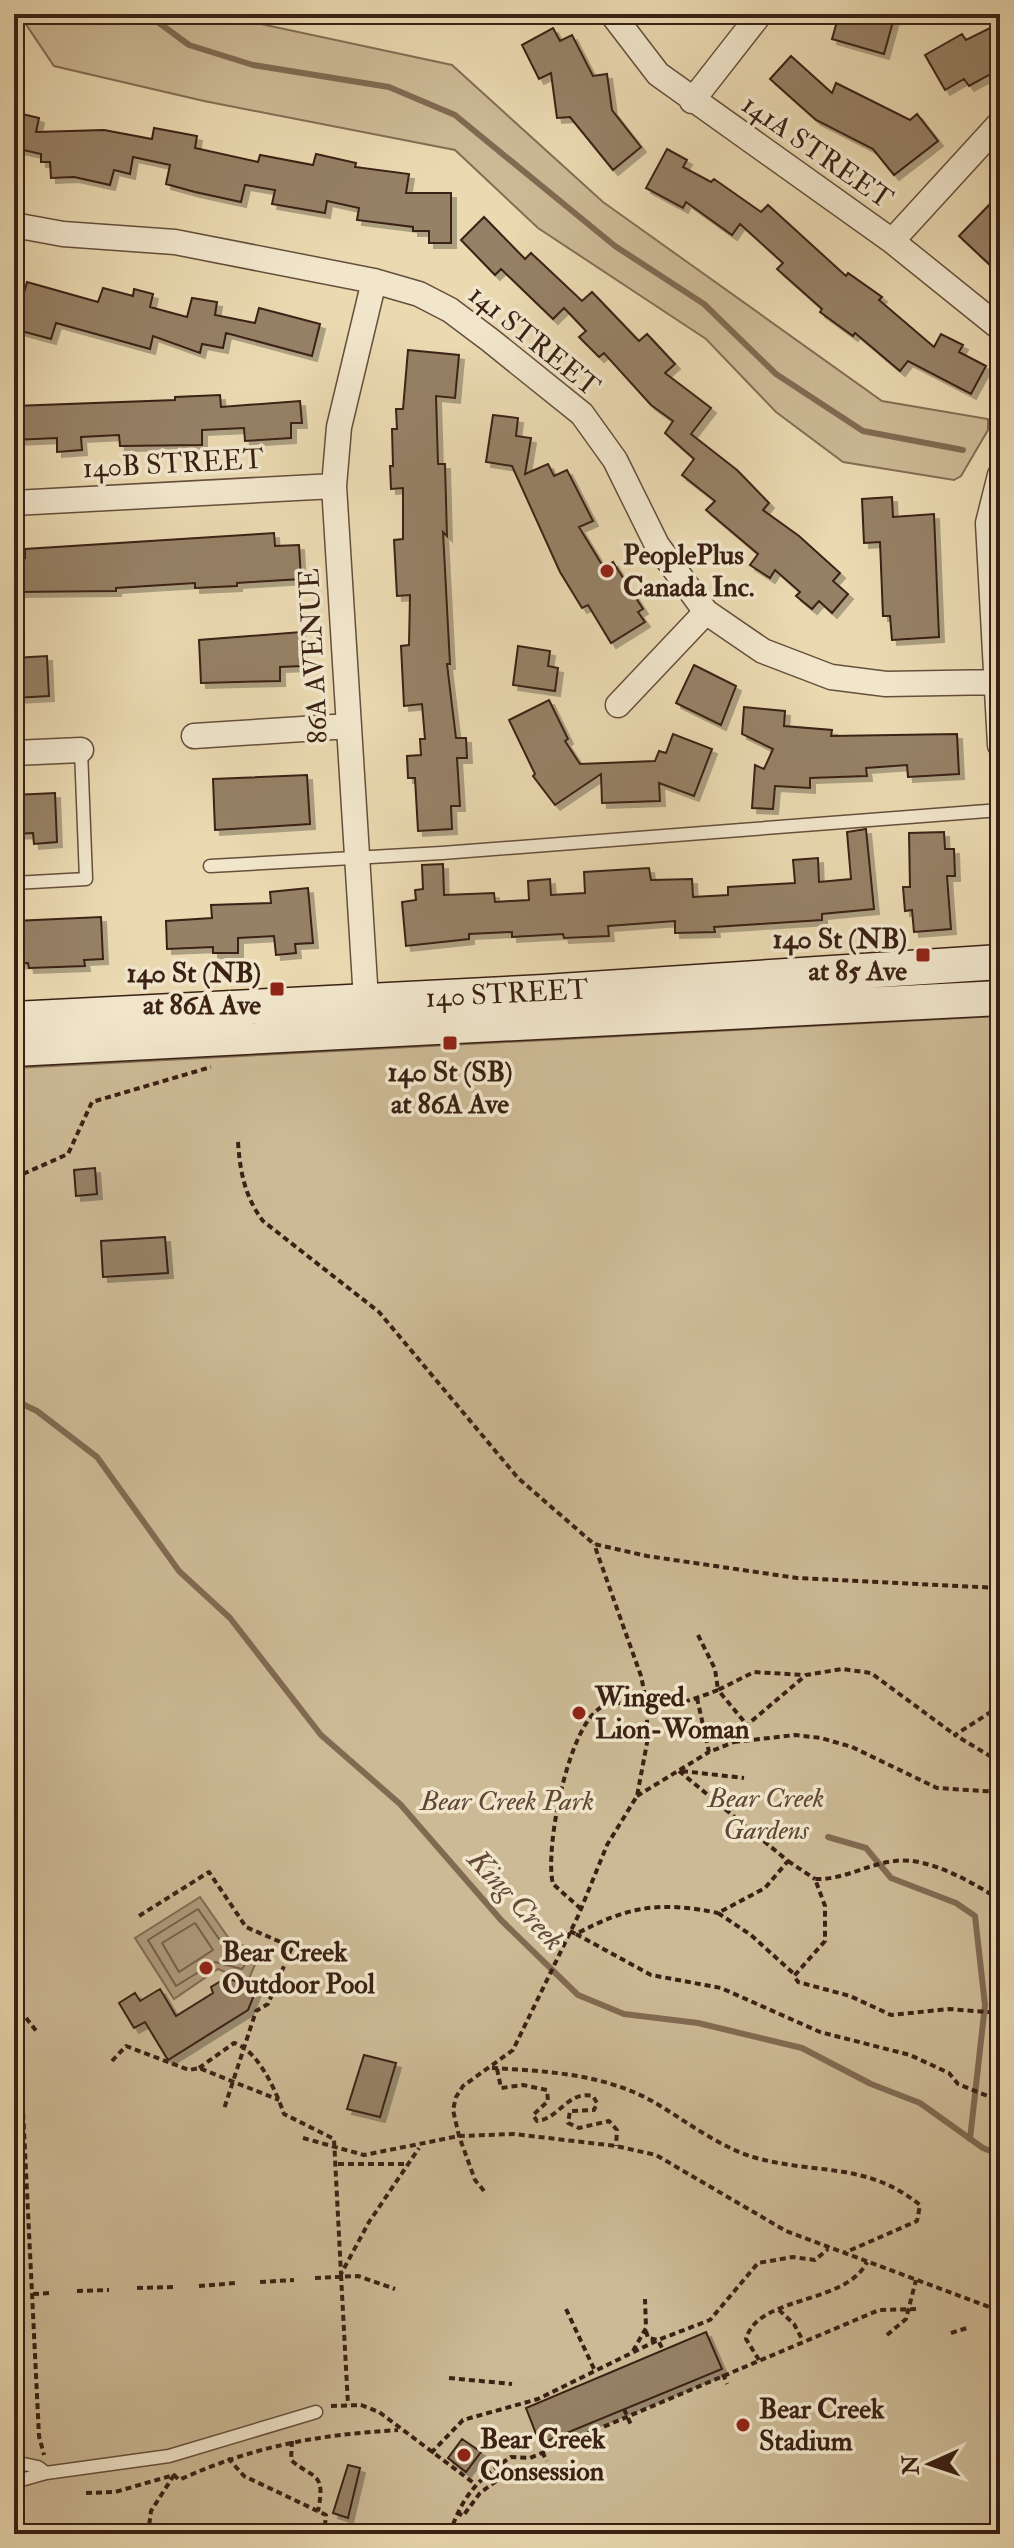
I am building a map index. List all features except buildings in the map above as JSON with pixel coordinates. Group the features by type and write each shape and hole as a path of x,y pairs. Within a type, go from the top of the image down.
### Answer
{"main road":[{"name":"140 STREET","path":"14,1049 1000,962"},
{"name":"140 STREET","path":"14,1019 367,1016 1000,998"}],"street":[{"name":"141A STREET","path":"612,14 658,74 892,241 1000,328"},
{"path":"692,101 760,14"},
{"path":"892,241 1000,123"},
{"name":"141 STREET","path":"14,225 63,234 175,242 374,281 419,294 450,310 582,414 615,460 657,545 706,612 763,651 831,677 886,684 998,682"},
{"name":"86A AVENUE","path":"367,1016 334,486 339,427 374,281"},
{"path":"1000,475 988,523 1000,745"},
{"name":"140B STREET","path":"14,503 334,486"},
{"path":"618,705 706,612"},
{"path":"194,736 349,726"},
{"path":"14,753 81,750"}],"lane":[{"path":"14,883 86,879 81,750"},
{"path":"210,866 357,858 1000,810"},
{"path":"14,2482 46,2473 169,2456 316,2412"},
{"path":"14,2462 38,2467 46,2473"}],"path":[{"path":"14,1178 68,1154 92,1102 216,1066"},
{"path":"238,1142 244,1186 251,1206 263,1221 379,1312 518,1478 594,1544 647,1556 797,1578 1000,1588"},
{"path":"484,2191 475,2180 459,2136 453,2110 456,2097 463,2086 513,2050 581,1909 607,1845 637,1796 647,1743 647,1705 641,1676 594,1544"},
{"path":"698,1635 715,1669 718,1690 747,1725"},
{"path":"581,1909 557,1890 550,1868 554,1823 570,1763 586,1723 599,1708 615,1703 647,1705 697,1698 754,1672 806,1675 842,1669 871,1673 955,1735 990,1756 1000,1770"},
{"path":"734,1742 747,1725 806,1675"},
{"path":"697,1698 709,1752"},
{"path":"955,1735 1000,1706"},
{"path":"637,1796 709,1752 734,1742 795,1735 821,1738 852,1747 937,1788 1000,1792"},
{"path":"679,1771 744,1778"},
{"path":"679,1771 788,1861 815,1879 833,1880 885,1863 910,1861 969,1880 1000,1900"},
{"path":"718,1913 765,1888 788,1861"},
{"path":"139,1916 209,1872 246,1927 292,1947 268,2004 256,2011 224,2109"},
{"path":"794,1974 825,1941 825,1906 815,1879"},
{"path":"576,1934 613,1914 680,1905 718,1913 751,1935 794,1974 798,1982 850,1996 891,2015 964,2010 1000,2013"},
{"path":"570,1931 651,1975 713,1986 820,2032 910,2055 949,2073 958,2084 1000,2101"},
{"path":"16,2007 37,2032"},
{"path":"16,2007 39,2436 45,2457"},
{"path":"112,2061 126,2046 189,2070 199,2068 234,2043 244,2046 279,2100 284,2114 334,2139 338,2164 348,2405"},
{"path":"199,2068 279,2100"},
{"path":"490,2068 609,2082 740,2152 782,2163 852,2170 878,2178 920,2205 917,2221 843,2254"},
{"path":"497,2069 501,2088 523,2085 548,2091 548,2101 533,2115 537,2121 550,2118 563,2104 576,2097 593,2096 597,2105 594,2110 570,2111 568,2123 579,2128 609,2121 617,2130 616,2146"},
{"path":"303,2138 337,2149 380,2154 459,2136 514,2134 616,2146 668,2160 751,2212 828,2249 1000,2311"},
{"path":"341,2276 369,2222 420,2146"},
{"path":"338,2164 408,2164"},
{"path":"431,2453 463,2420 568,2388 606,2365 658,2340 710,2320 758,2263 793,2257 815,2260 828,2249"},
{"path":"759,2360 746,2339 748,2329 762,2317 855,2280 867,2262"},
{"path":"315,2278 358,2276 395,2289"},
{"path":"260,2282 294,2280"},
{"path":"887,2335 906,2319 913,2308 916,2280"},
{"path":"199,2286 236,2283"},
{"path":"137,2288 174,2287"},
{"path":"77,2291 109,2290"},
{"path":"32,2294 51,2293"},
{"path":"645,2299 648,2338 658,2340"},
{"path":"450,2534 457,2512 475,2484 511,2457 530,2458 680,2389 879,2310 913,2308"},
{"path":"566,2309 595,2371"},
{"path":"779,2310 794,2324 803,2341"},
{"path":"632,2353 646,2328"},
{"path":"951,2333 967,2328"},
{"path":"658,2340 663,2350"},
{"path":"606,2365 610,2373"},
{"path":"723,2374 727,2384"},
{"path":"449,2378 512,2384"},
{"path":"331,2406 348,2405 379,2412 398,2430 475,2484"},
{"path":"624,2409 631,2425"},
{"path":"584,2426 586,2433"},
{"path":"174,2475 179,2480 228,2458 325,2434 398,2430"},
{"path":"292,2441 291,2460 313,2472 318,2484 318,2511"},
{"path":"542,2452 547,2461"},
{"path":"228,2458 244,2476 326,2515 324,2534"},
{"path":"457,2512 463,2516 493,2480 511,2470 514,2475"},
{"path":"86,2493 115,2492 174,2475"},
{"path":"148,2534 151,2511 174,2475"}],"green space":[{"path":"19,14 214,14 452,65 603,202 882,401 988,419 988,430 961,476 954,480 843,462 776,412 706,339 538,228 455,150 204,101 54,66"},
{"name":"Bear Creek Park","path":"1000,1016 1000,2534 14,2534 14,1068"}],"water":[{"path":"200,1897 230,1940 260,1953 248,1981 218,1969 174,1999 135,1938"}],"waterway":[{"path":"147,14 189,45 253,65 389,87 455,115 615,246 704,304 776,374 863,431 963,450"},
{"name":"King Creek","path":"14,1400 37,1411 97,1457 179,1571 230,1618 321,1735 400,1804 501,1920 578,1995 624,2014 698,2023 802,2048 871,2084 920,2103 983,2148 1000,2155"},
{"path":"828,1837 866,1848 891,1878 956,1903 975,1916 985,2005 970,2139"}],"place":[{"name":"PeoplePlus Canada Inc.","path":"607,571"},
{"name":"140 St (NB) at 85 Ave","path":"923,955"},
{"name":"140 St (NB) at 86A Ave","path":"277,989"},
{"name":"140 St (SB) at 86A Ave","path":"450,1043"},
{"name":"Winged Lion-Woman","path":"579,1713"},
{"name":"Bear Creek Outdoor Pool","path":"206,1968"},
{"name":"Bear Creek Stadium","path":"743,2425"},
{"name":"Bear Creek Consession","path":"464,2455"}],"park label":[{"name":"Bear Creek Gardens","path":"766,1814"}]}
